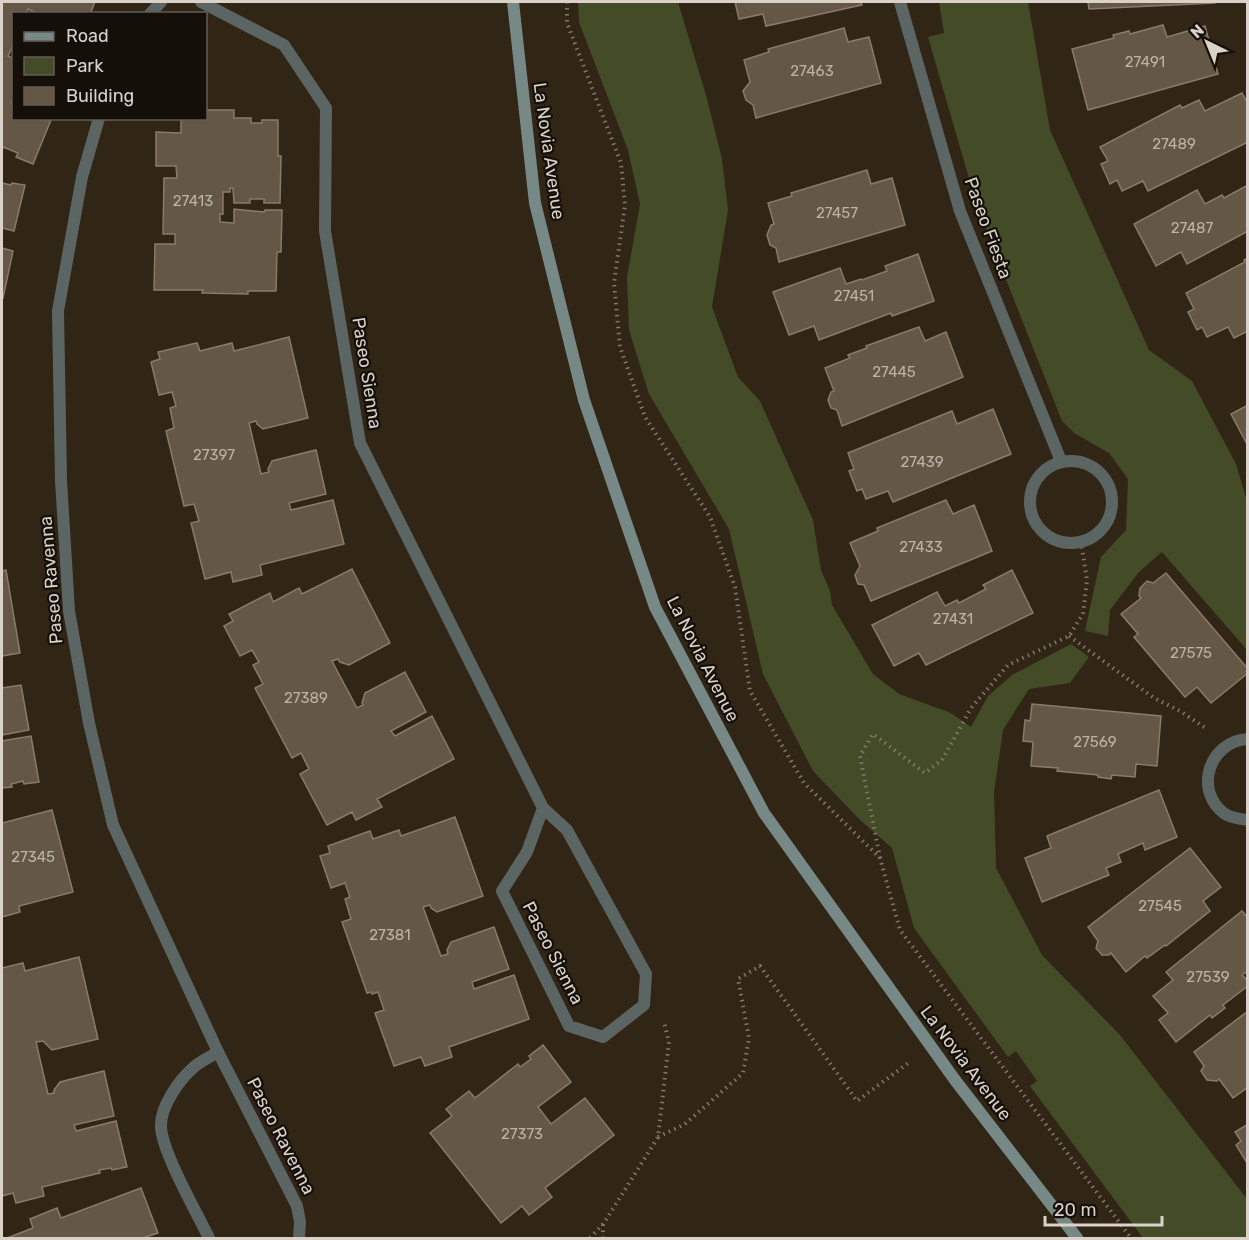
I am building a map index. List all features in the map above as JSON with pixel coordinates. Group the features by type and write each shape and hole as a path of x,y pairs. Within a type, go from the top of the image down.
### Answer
{"main road":[{"name":"La Novia Avenue","path":"513,2 536,203 584,400 655,607 764,813 931,1046 1077,1239"}],"street":[{"name":"Paseo Sienna","path":"201,2 284,45 326,108 325,231 360,443 543,808 567,830 646,974 644,1005 603,1037 569,1026 502,891 527,852 543,808"},
{"name":"Paseo Fiesta","path":"900,2 960,211 1061,461"},
{"name":"Paseo Ravenna","path":"98,120 82,177 58,311 61,480 69,611 89,723 112,825 218,1052 297,1206 300,1222 299,1239"},
{"path":"1061,461 1077,461 1092,466 1104,477 1112,492 1112,508 1107,523 1095,535 1081,542 1065,543 1049,537 1037,527 1030,512 1030,496 1035,480 1046,468 1061,461"},
{"path":"1248,739 1238,740 1224,747 1213,759 1208,774 1208,790 1215,805 1227,816 1248,820"},
{"path":"209,1239 165,1146 161,1126 166,1107 179,1084 195,1067 218,1052"}],"path":[{"path":"567,2 567,23 621,163 625,205 614,284 620,347 645,417 710,517 735,587 750,691 804,783 880,858"},
{"path":"1081,542 1087,580 1083,614 1069,636 1008,665 971,708 942,760 925,773 873,734 860,756 880,858 900,930 1131,1239"},
{"path":"1069,636 1154,698 1203,726 1224,747"},
{"path":"658,1137 686,1124 743,1073 749,1038 738,979 760,966 857,1101 931,1046"},
{"path":"590,1239 603,1223 658,1137 669,1042 662,1015 644,1005"},
{"path":"603,1223 603,1239"}],"green space":[{"path":"578,2 678,2 706,95 722,159 728,210 712,307 738,377 760,401 813,520 821,570 830,591 832,605 873,674 899,694 951,713 971,727 988,696 1012,675 1071,644 1089,657 1070,683 1029,689 1003,730 994,792 996,868 1042,955 1120,1035 1247,1199 1247,1238 1143,1238 1030,1086 1037,1081 1016,1051 1008,1057 914,928 892,848 860,820 813,771 763,674 729,529 649,394 629,330 627,277 640,204 628,150 579,22"},
{"path":"939,2 1028,2 1050,130 1149,350 1192,381 1236,464 1247,501 1247,650 1162,552 1139,572 1110,610 1108,636 1085,631 1101,557 1126,530 1128,479 1109,453 1074,433 1062,421 977,206 928,37 944,33"}],"building":[{"path":"2,2 95,2 91,12 35,12 28,9 27,12 12,12 12,47 8,56 12,58 12,120 51,120 33,164 16,157 18,153 3,147 2,151"},
{"path":"735,2 861,2 862,5 766,26 763,14 739,19"},
{"path":"1088,2 1215,2 1215,3 1089,9"},
{"path":"1163,25 1167,37 1205,26 1218,74 1088,110 1072,49 1114,38 1113,35 1129,31 1130,34"},
{"path":"844,28 848,42 869,37 881,83 756,118 753,105 746,100 743,91 750,82 744,60 769,52 768,49"},
{"path":"1242,93 1248,104 1248,142 1148,191 1143,181 1122,191 1117,180 1110,184 1101,164 1108,161 1100,147 1180,105 1182,108 1199,100 1205,111"},
{"path":"207,110 234,110 234,118 251,118 251,123 278,120 278,156 281,156 280,203 264,203 264,199 250,199 250,203 234,203 233,188 230,188 230,192 223,192 223,214 220,214 220,222 234,223 234,209 264,212 265,210 282,210 281,252 277,252 276,291 248,291 248,294 202,293 203,290 154,290 155,244 175,244 175,234 163,234 164,178 177,178 176,166 156,166 156,132 181,133 181,120 207,120"},
{"path":"867,170 871,184 892,178 905,225 779,262 776,248 770,245 767,235 771,225 774,224 768,203 792,196 791,193"},
{"path":"2,183 25,185 14,231 2,228"},
{"path":"1248,185 1248,231 1187,264 1181,252 1156,266 1134,224 1197,190 1205,204 1222,195 1224,198"},
{"path":"2,248 13,251 3,298 2,297"},
{"path":"918,254 934,301 892,316 891,313 819,340 814,326 789,335 773,292 840,268 846,284 862,280 887,271 885,266"},
{"path":"1248,258 1248,331 1234,338 1228,327 1207,337 1202,327 1197,330 1188,312 1194,309 1186,293 1245,262 1244,260"},
{"path":"919,327 925,341 946,332 963,377 842,426 837,410 831,408 828,400 831,392 834,391 825,368 850,358 848,355 867,348 866,346"},
{"path":"289,337 308,418 263,429 256,421 249,423 261,474 269,472 272,461 316,450 326,494 289,503 291,510 333,500 344,544 260,565 262,575 233,582 231,572 205,579 191,523 199,521 194,504 184,506 166,431 174,428 170,408 176,406 172,392 159,395 151,362 160,359 158,352 197,343 200,351 232,343 234,351"},
{"path":"1248,405 1248,446 1231,414"},
{"path":"993,409 1011,454 893,502 888,491 866,499 862,489 857,491 849,471 854,469 848,453 952,411 957,424"},
{"path":"946,500 953,514 974,505 992,551 871,601 864,585 858,584 855,575 860,566 850,543 878,531 877,528"},
{"path":"352,569 390,643 349,665 338,659 332,661 357,708 363,705 365,693 405,672 426,712 391,731 395,736 432,716 454,759 377,799 382,807 356,820 352,812 327,825 300,774 309,769 301,753 292,758 255,688 263,684 253,665 259,662 252,650 240,656 224,626 233,621 229,614 270,593 273,602 299,588 302,594"},
{"path":"6,570 20,653 2,656 2,571"},
{"path":"1012,570 1033,613 926,665 919,653 894,666 872,625 937,592 945,606 957,600 959,603 986,589 983,585"},
{"path":"1166,573 1248,669 1248,673 1211,703 1197,687 1185,697 1134,637 1138,634 1121,614 1141,598 1140,588 1147,581 1153,583"},
{"path":"21,685 29,730 2,735 2,688"},
{"path":"1032,704 1161,716 1157,766 1136,764 1135,777 1112,775 1111,779 1098,777 1098,775 1057,771 1058,768 1031,766 1033,742 1023,741 1025,720 1030,721"},
{"path":"31,736 39,782 24,784 23,781 11,784 12,787 2,788 2,741"},
{"path":"1159,790 1177,837 1145,850 1143,843 1118,854 1121,862 1106,868 1109,875 1042,902 1025,858 1051,848 1047,836"},
{"path":"52,810 73,892 19,906 20,912 2,917 2,823"},
{"path":"455,817 483,896 437,912 430,905 423,907 441,956 448,954 447,950 451,942 494,927 509,969 472,982 474,989 514,975 529,1019 449,1047 452,1057 425,1066 421,1057 394,1066 375,1013 384,1010 378,992 367,993 342,922 351,919 345,899 350,897 345,883 331,888 320,856 330,853 328,846 370,831 373,839 399,830 401,836"},
{"path":"1190,848 1221,887 1203,901 1210,911 1166,946 1147,958 1145,956 1126,972 1111,953 1102,955 1096,948 1098,941 1088,927"},
{"path":"1242,911 1248,918 1248,971 1242,975 1248,981 1248,986 1223,1005 1225,1008 1212,1018 1210,1015 1176,1042 1159,1020 1168,1013 1153,996 1173,980 1166,972"},
{"path":"79,957 98,1039 52,1050 43,1041 36,1042 48,1094 54,1093 60,1082 104,1071 114,1116 74,1125 76,1131 116,1121 127,1167 99,1170 100,1173 42,1187 44,1196 16,1203 13,1193 2,1196 2,968 23,963 25,971"},
{"path":"1248,1011 1248,1087 1233,1098 1219,1079 1217,1081 1207,1080 1201,1071 1204,1066 1194,1052"},
{"path":"543,1045 571,1082 538,1107 551,1124 585,1098 614,1135 545,1188 552,1197 529,1215 522,1206 501,1223 430,1133 452,1116 446,1109 469,1091 475,1098 518,1064 520,1067 531,1059 529,1056"},
{"path":"1248,1124 1247,1163 1236,1145 1241,1141 1235,1132"},
{"path":"141,1188 158,1233 143,1238 7,1238 33,1228 30,1219 57,1208 61,1218"}]}
